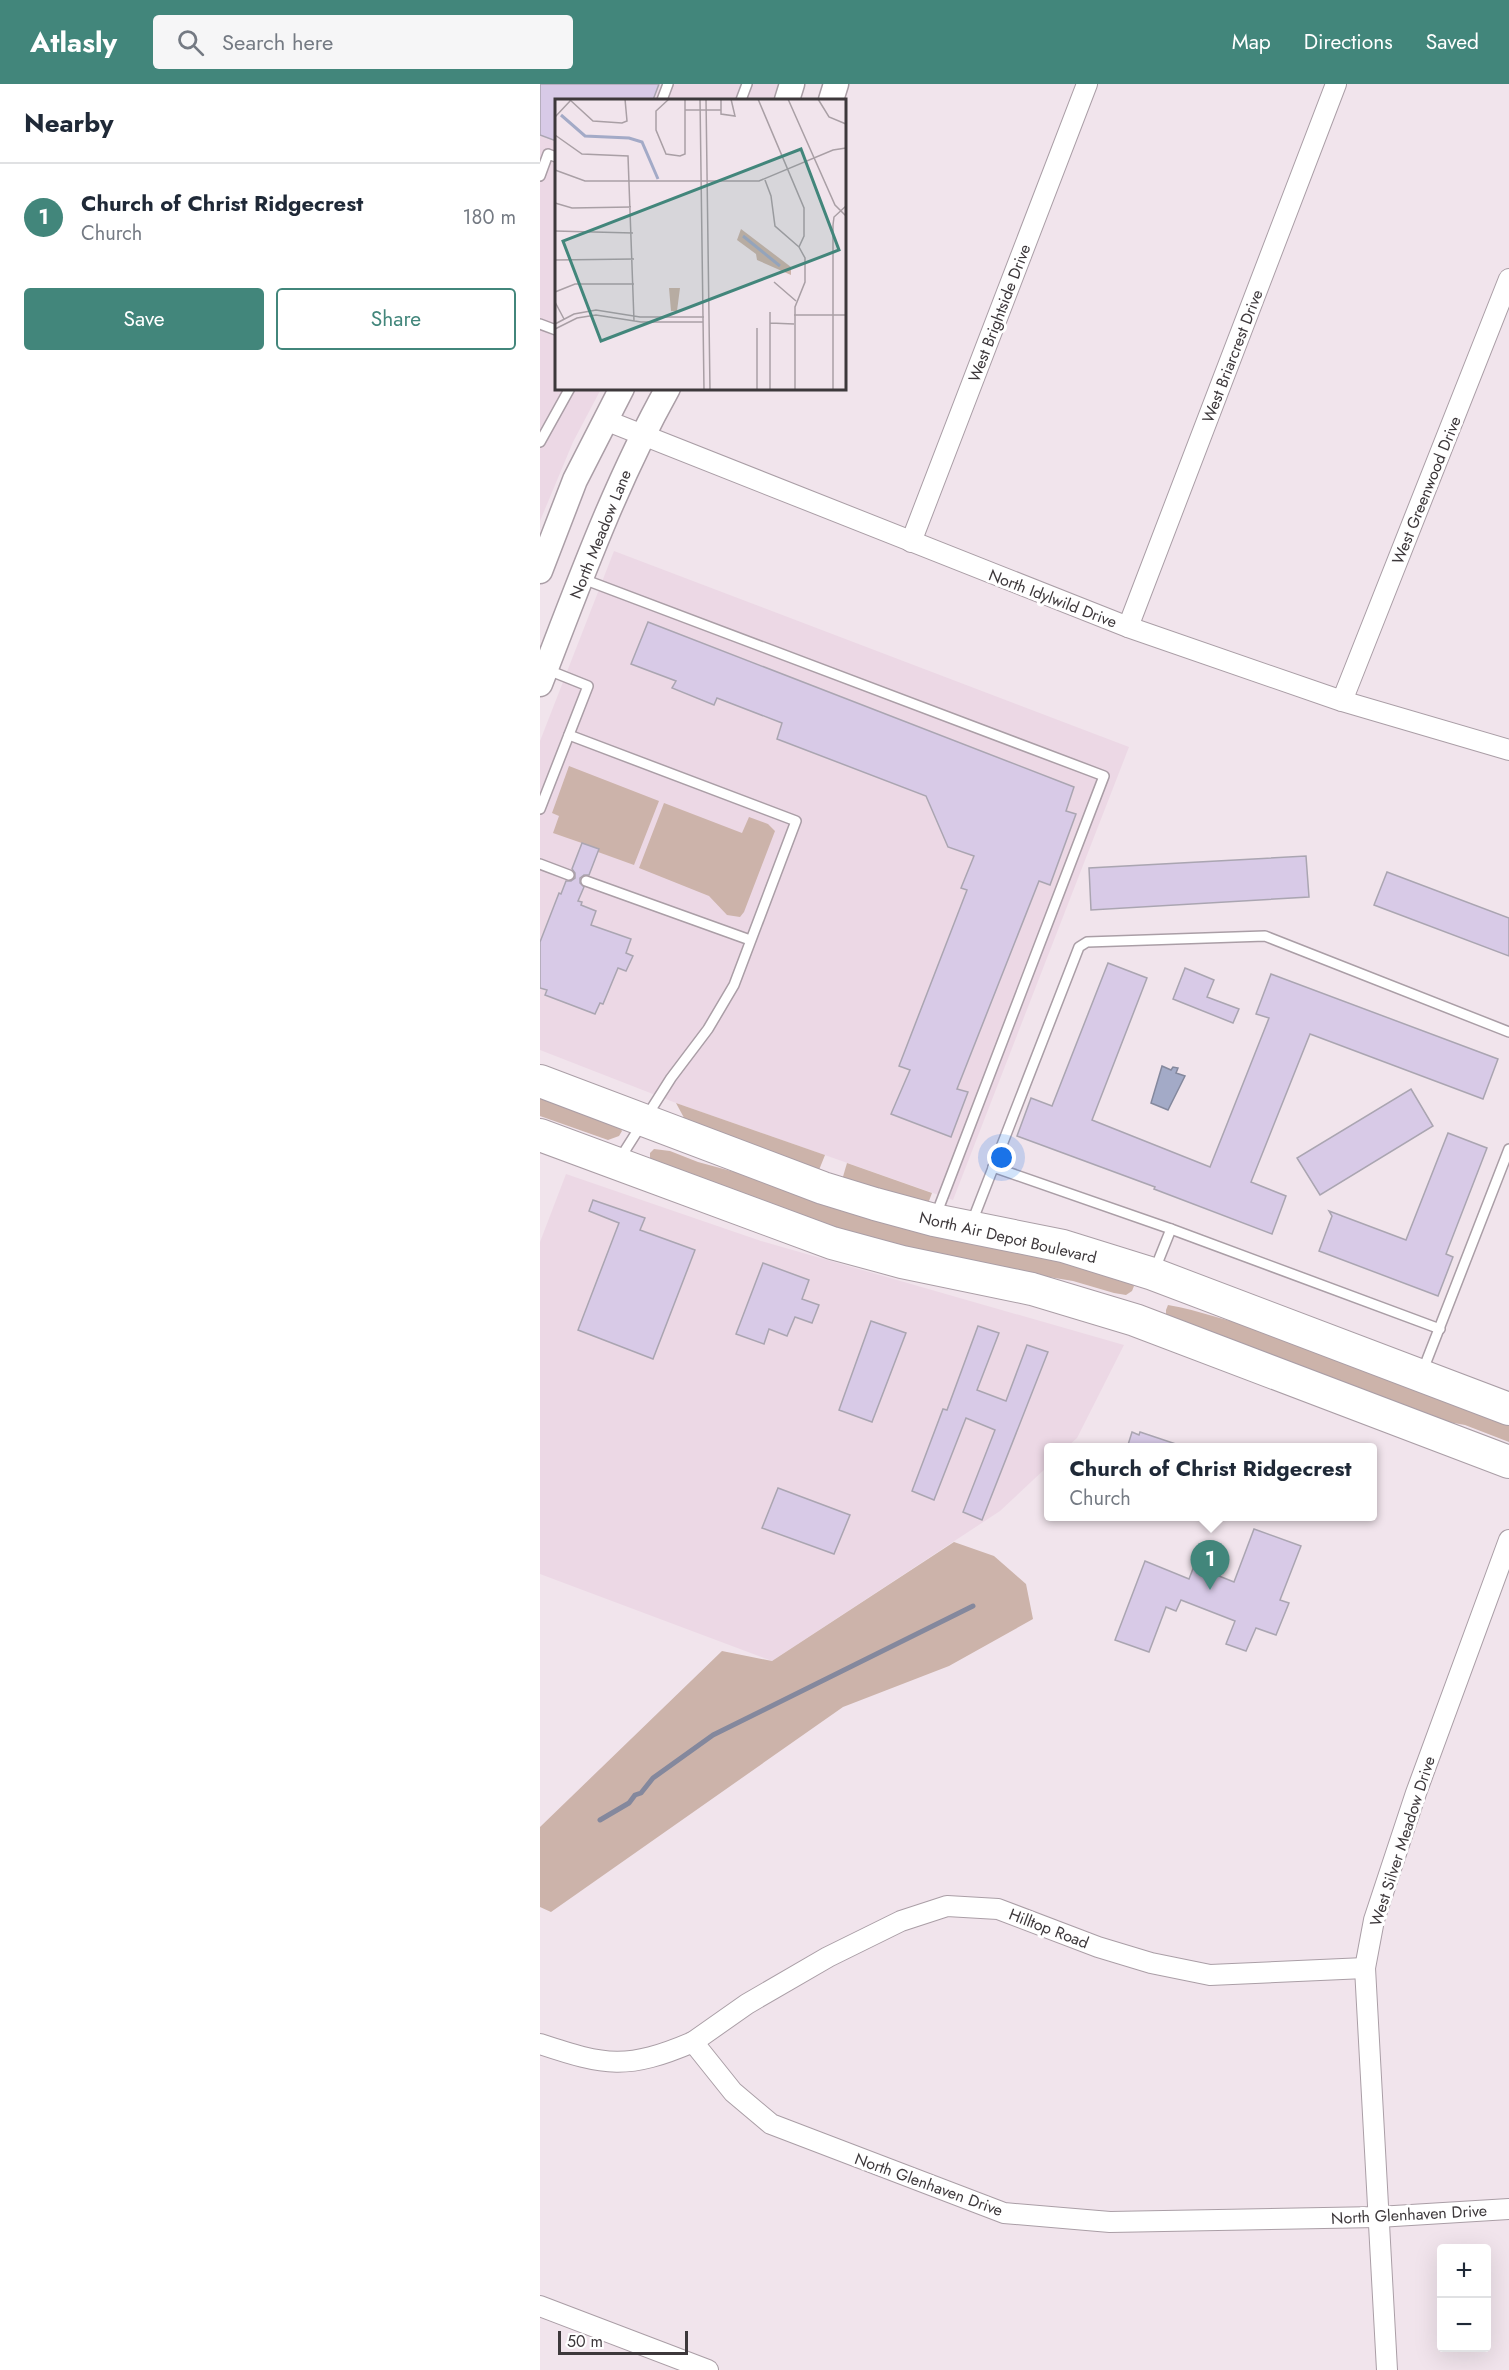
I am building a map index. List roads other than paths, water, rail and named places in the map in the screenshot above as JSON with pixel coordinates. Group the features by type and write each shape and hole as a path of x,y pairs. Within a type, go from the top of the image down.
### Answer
{"main road":[{"name":"North Air Depot Boulevard","path":"540,1081 823,1188 934,1220 1063,1246 1153,1274 1509,1409"},
{"path":"540,1135 832,1244 902,1262 1032,1289 1136,1320 1509,1462"},
{"path":"1136,1320 1153,1274"}],"street":[{"path":"787,99 792,84"},
{"path":"831,99 836,84"},
{"name":"West Brightside Drive","path":"911,542 1087,84"},
{"name":"West Briarcrest Drive","path":"1128,627 1336,84"},
{"name":"West Greenwood Drive","path":"1342,701 1509,279"},
{"path":"540,571 575,480 621,390"},
{"name":"North Meadow Lane","path":"545,671 617,488 667,390"},
{"name":"North Idylwild Drive","path":"605,420 1128,627 1342,701 1509,750"},
{"path":"540,632 545,671"},
{"name":"West Silver Meadow Drive","path":"1387,2370 1365,1968 1374,1920 1416,1792 1509,1540"},
{"name":"Hilltop Road","path":"693,2042 747,2004 828,1957 901,1921 947,1906 998,1909 1098,1947 1151,1963 1209,1975 1365,1968"},
{"path":"540,2044 583,2059 612,2063 642,2061 693,2042"},
{"name":"North Glenhaven Drive","path":"693,2042 733,2092 771,2124 1004,2213 1110,2222 1378,2217 1509,2209"},
{"path":"540,2306 708,2370"}],"lane":[{"path":"662,99 668,84"},
{"path":"741,99 747,84"},
{"path":"540,176 549,154 555,157"},
{"path":"540,324 555,330"},
{"path":"540,442 569,390"},
{"path":"581,579 1104,776 934,1220"},
{"path":"540,809 588,686 545,671"},
{"path":"569,735 796,821 734,985 708,1029 671,1078 616,1164"},
{"path":"540,864 569,875"},
{"path":"586,881 750,940"},
{"path":"970,1227 1079,947 1087,942 1265,936 1509,1032"},
{"path":"1420,1376 1509,1149"},
{"path":"993,1167 1171,1229 1440,1329"},
{"path":"1153,1274 1171,1229"}],"water":[{"path":"1162,1066 1171,1070 1173,1067 1178,1068 1176,1073 1185,1076 1168,1110 1151,1103"}],"waterway":[{"path":"600,1820 629,1803 653,1778 713,1735 973,1606"}],"place":[{"name":"Church of Christ Ridgecrest","path":"1210,1590"}]}
